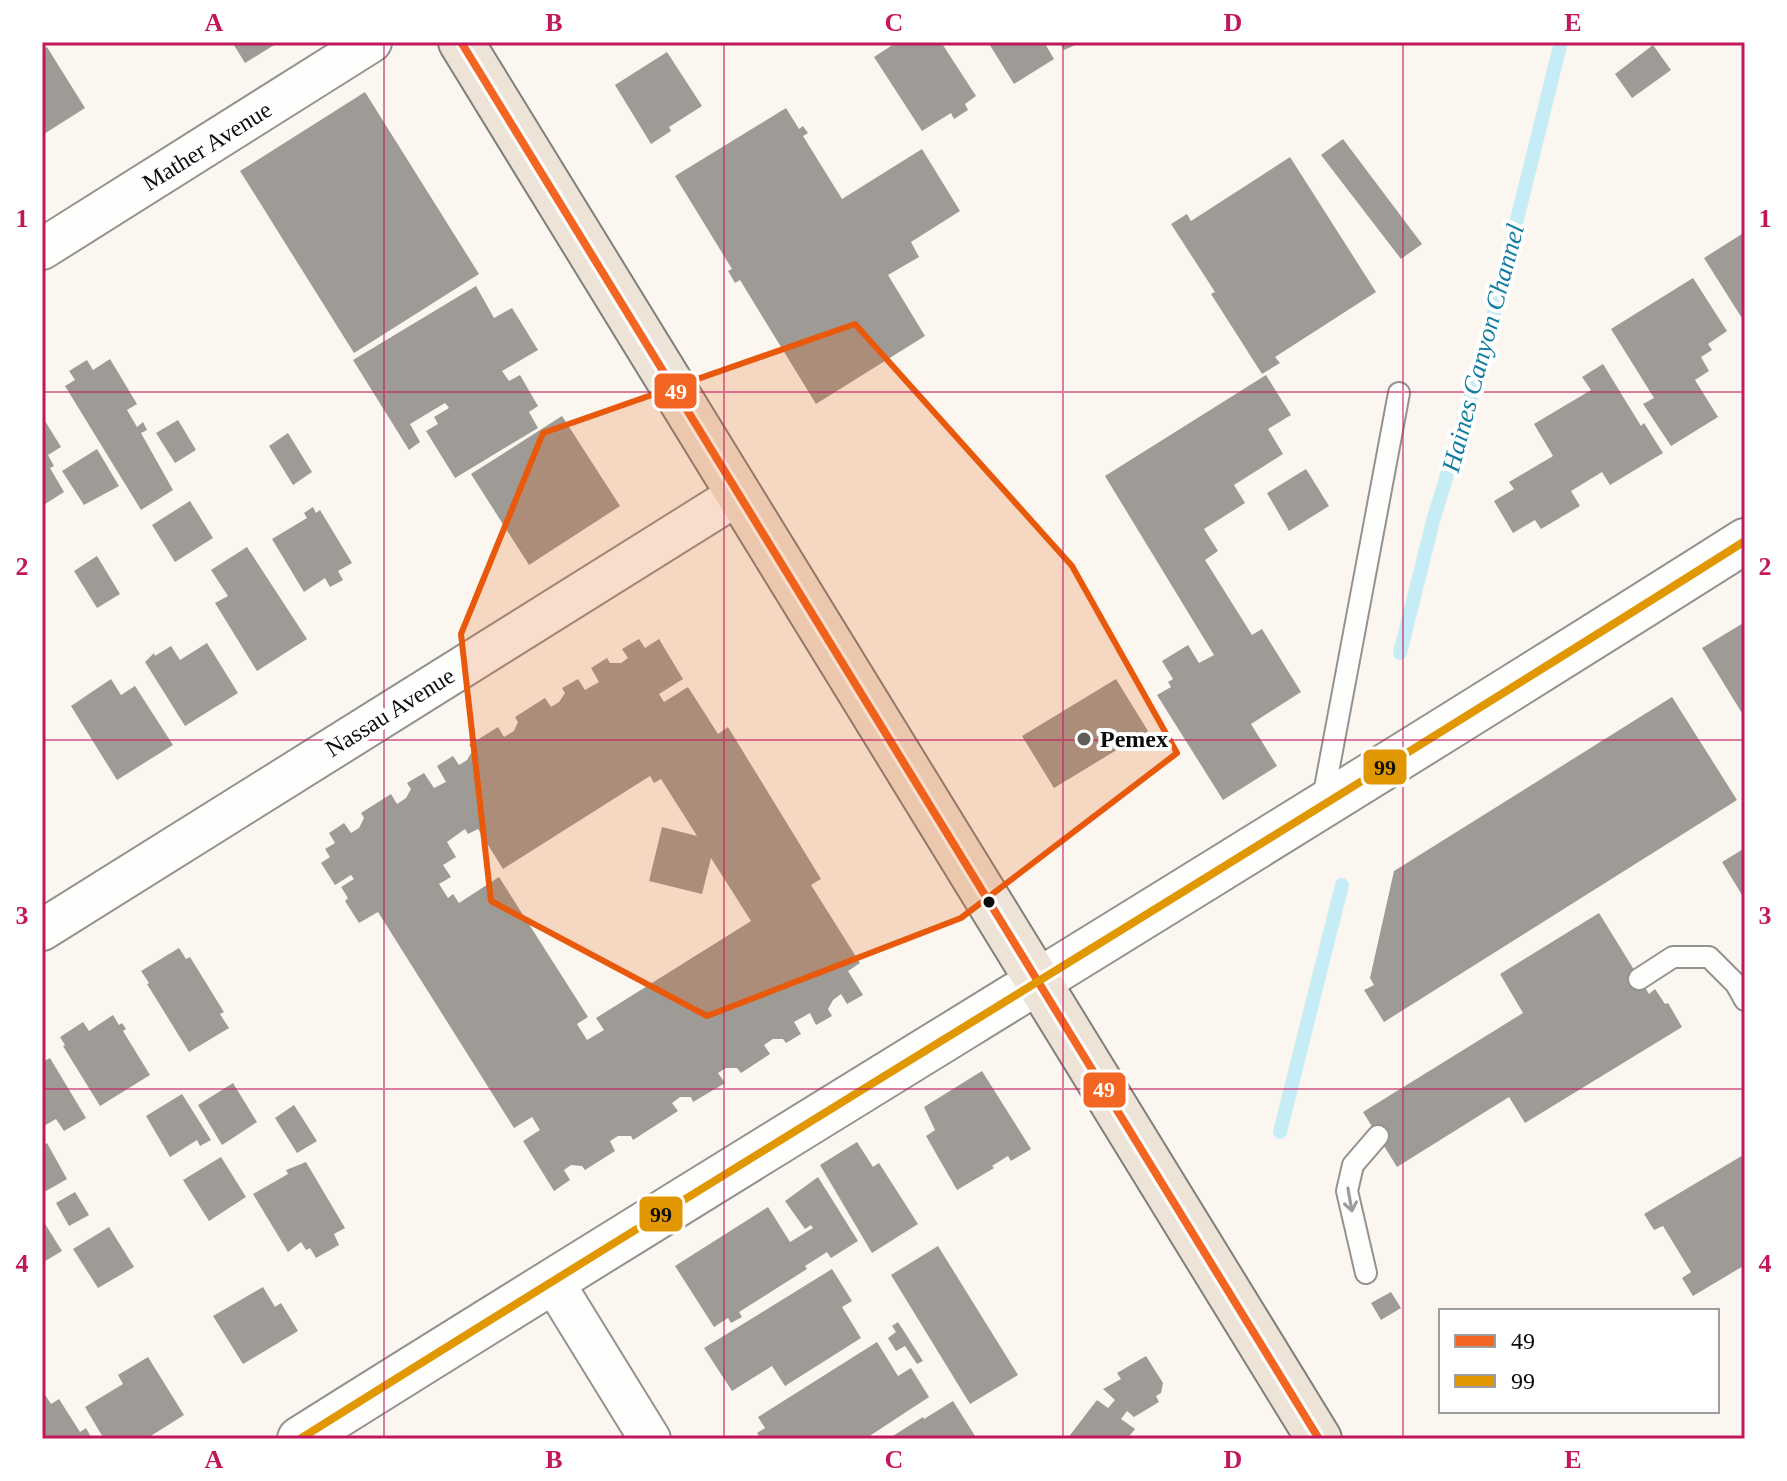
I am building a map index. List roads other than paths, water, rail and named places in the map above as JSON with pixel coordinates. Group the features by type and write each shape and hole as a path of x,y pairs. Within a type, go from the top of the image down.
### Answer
{"main road":[{"path":"461,42 1319,1439"}],"street":[{"name":"Mather Avenue","path":"42,249 371,42"},
{"name":"Nassau Avenue","path":"42,930 739,494"},
{"path":"300,1439 552,1280 1321,808 1745,541"},
{"path":"552,1280 650,1439"}],"lane":[{"path":"1321,808 1399,393"},
{"path":"1639,979 1673,957 1709,957 1736,984 1745,1000"},
{"path":"1366,1273 1347,1191 1353,1165 1378,1136"}],"waterway":[{"name":"Haines Canyon Channel","path":"1400,653 1433,521 1483,357 1561,42"},
{"name":"Haines Canyon Channel","path":"1280,1132 1342,885"}],"place":[{"name":"Pemex","path":"1084,739"}]}
